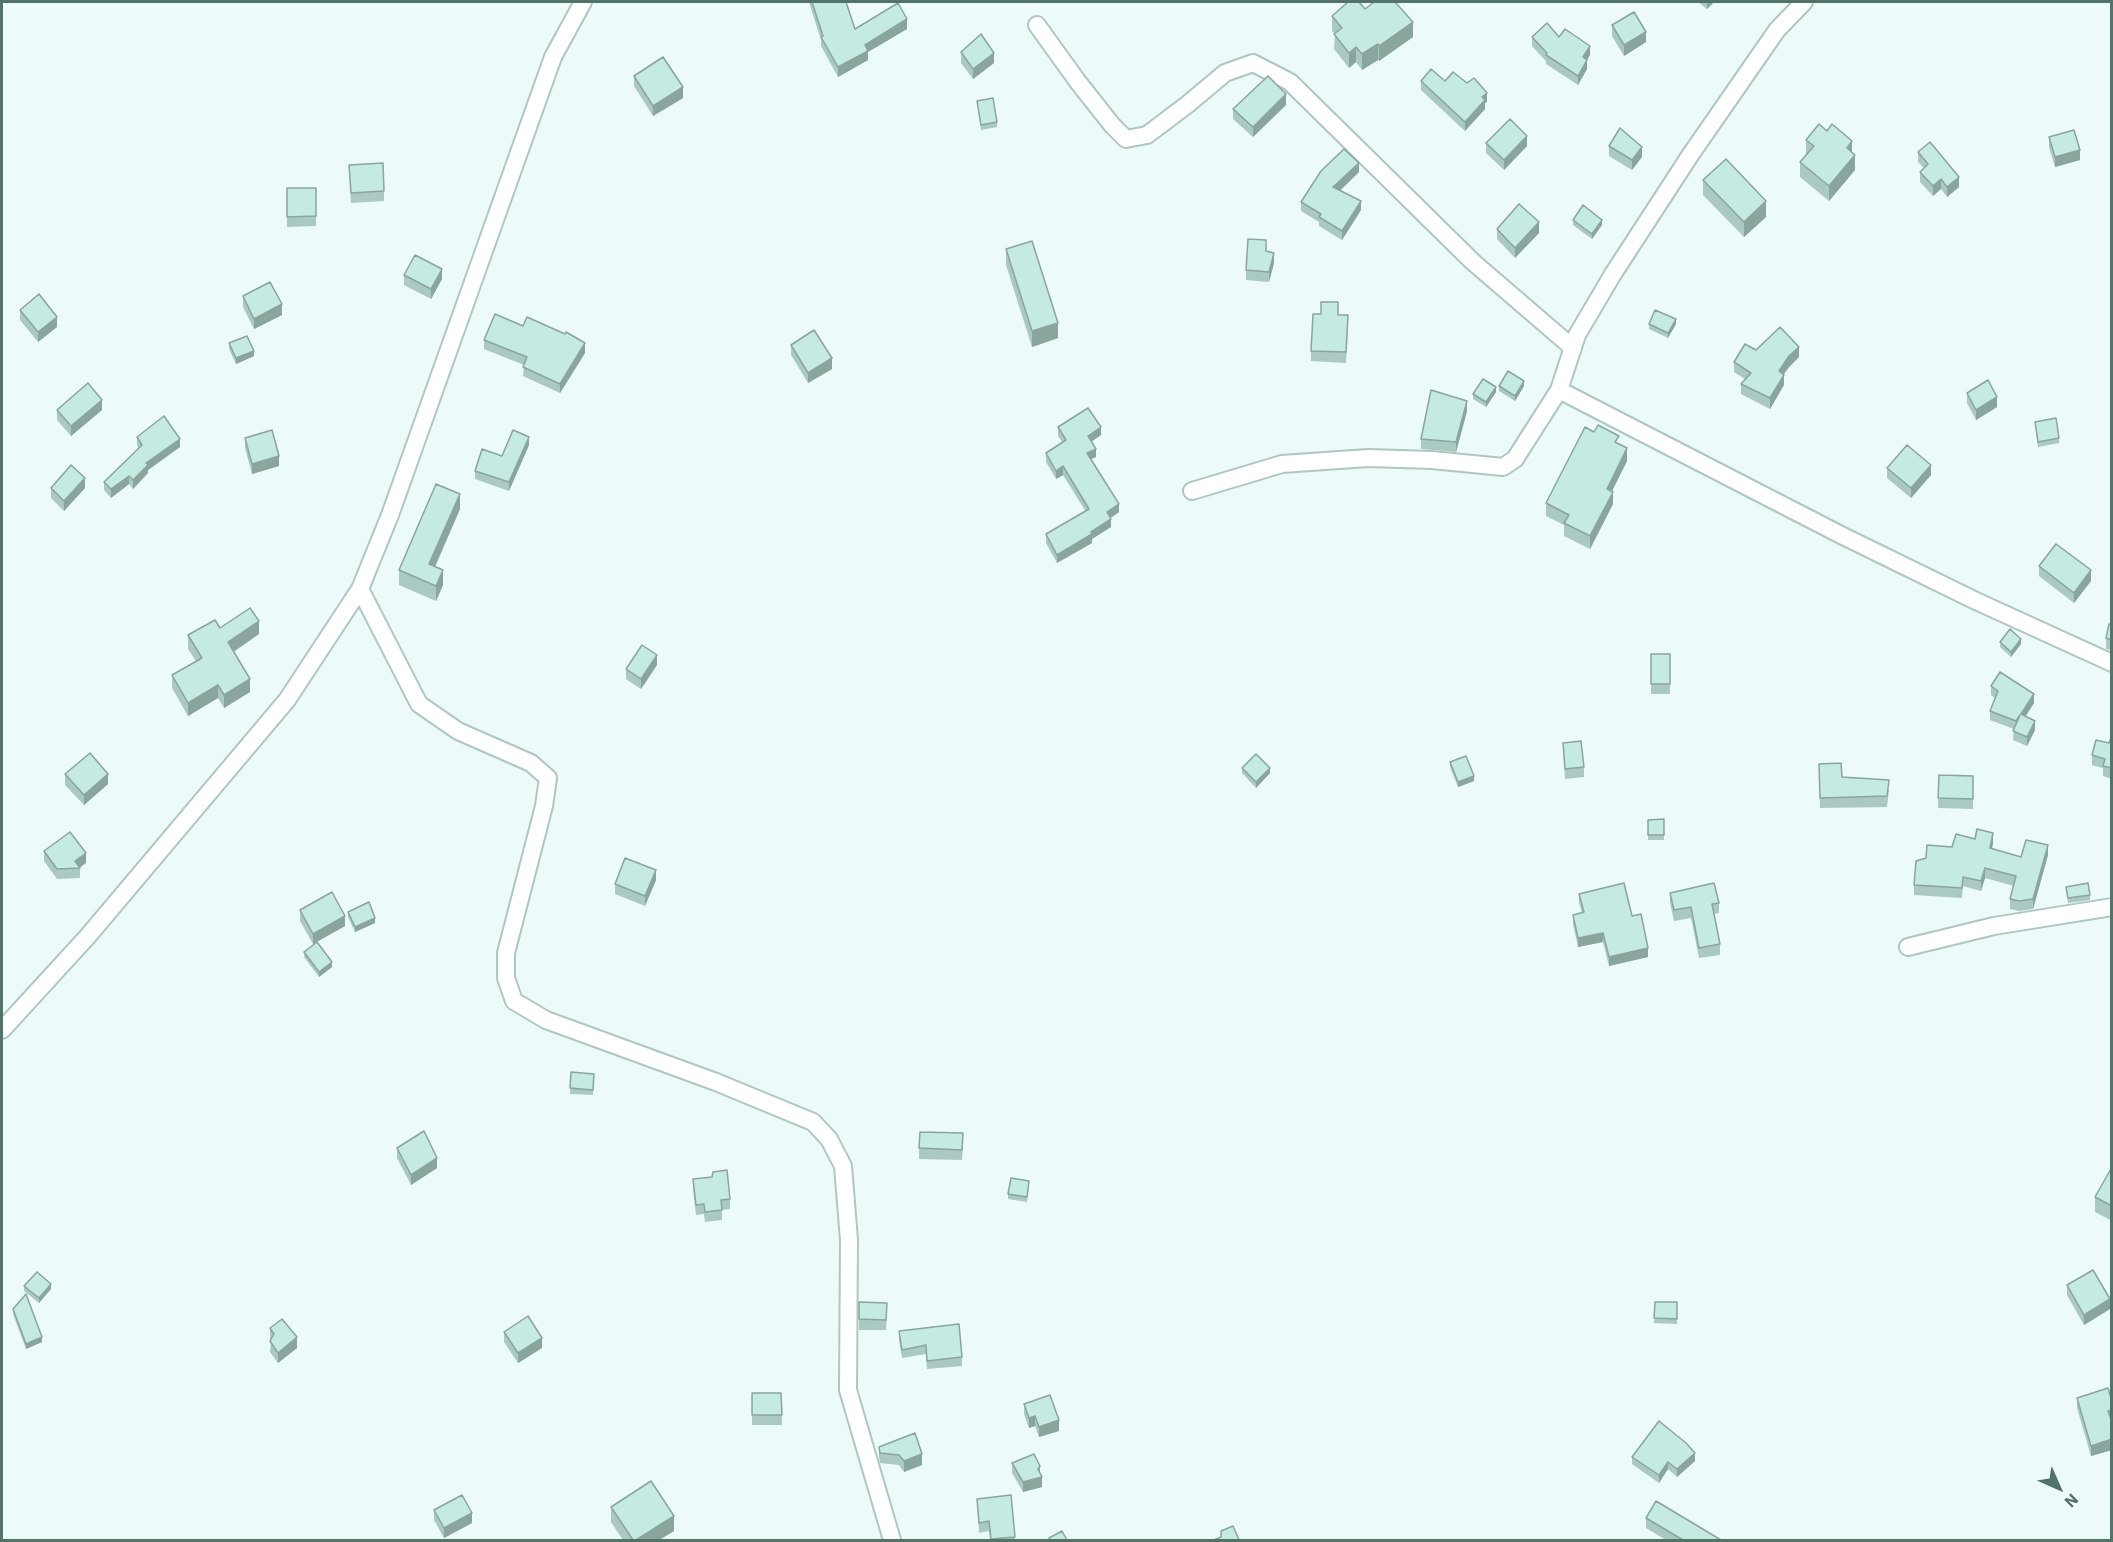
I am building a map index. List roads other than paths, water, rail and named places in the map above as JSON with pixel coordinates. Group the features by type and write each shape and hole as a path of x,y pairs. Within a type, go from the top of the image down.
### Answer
{"street":[{"path":"2,1030 88,936 287,700 360,589 390,515 553,57 584,2"},
{"path":"1192,491 1282,464 1368,458 1503,466 1515,459 1559,390 1577,334 1613,274 1691,154 1777,30 1804,2"},
{"path":"1037,26 1085,91 1126,139 1147,135 1225,73 1253,63 1290,82 1473,262 1573,348"},
{"path":"1559,390 1841,535 1976,601 2112,663"},
{"path":"360,589 419,704 458,731 531,763 548,778 544,806 506,953 506,978 514,1001 546,1020 716,1082 813,1122 829,1139 843,1166 849,1229 848,1390 892,1540"},
{"path":"1908,947 1994,926 2112,907"}]}
